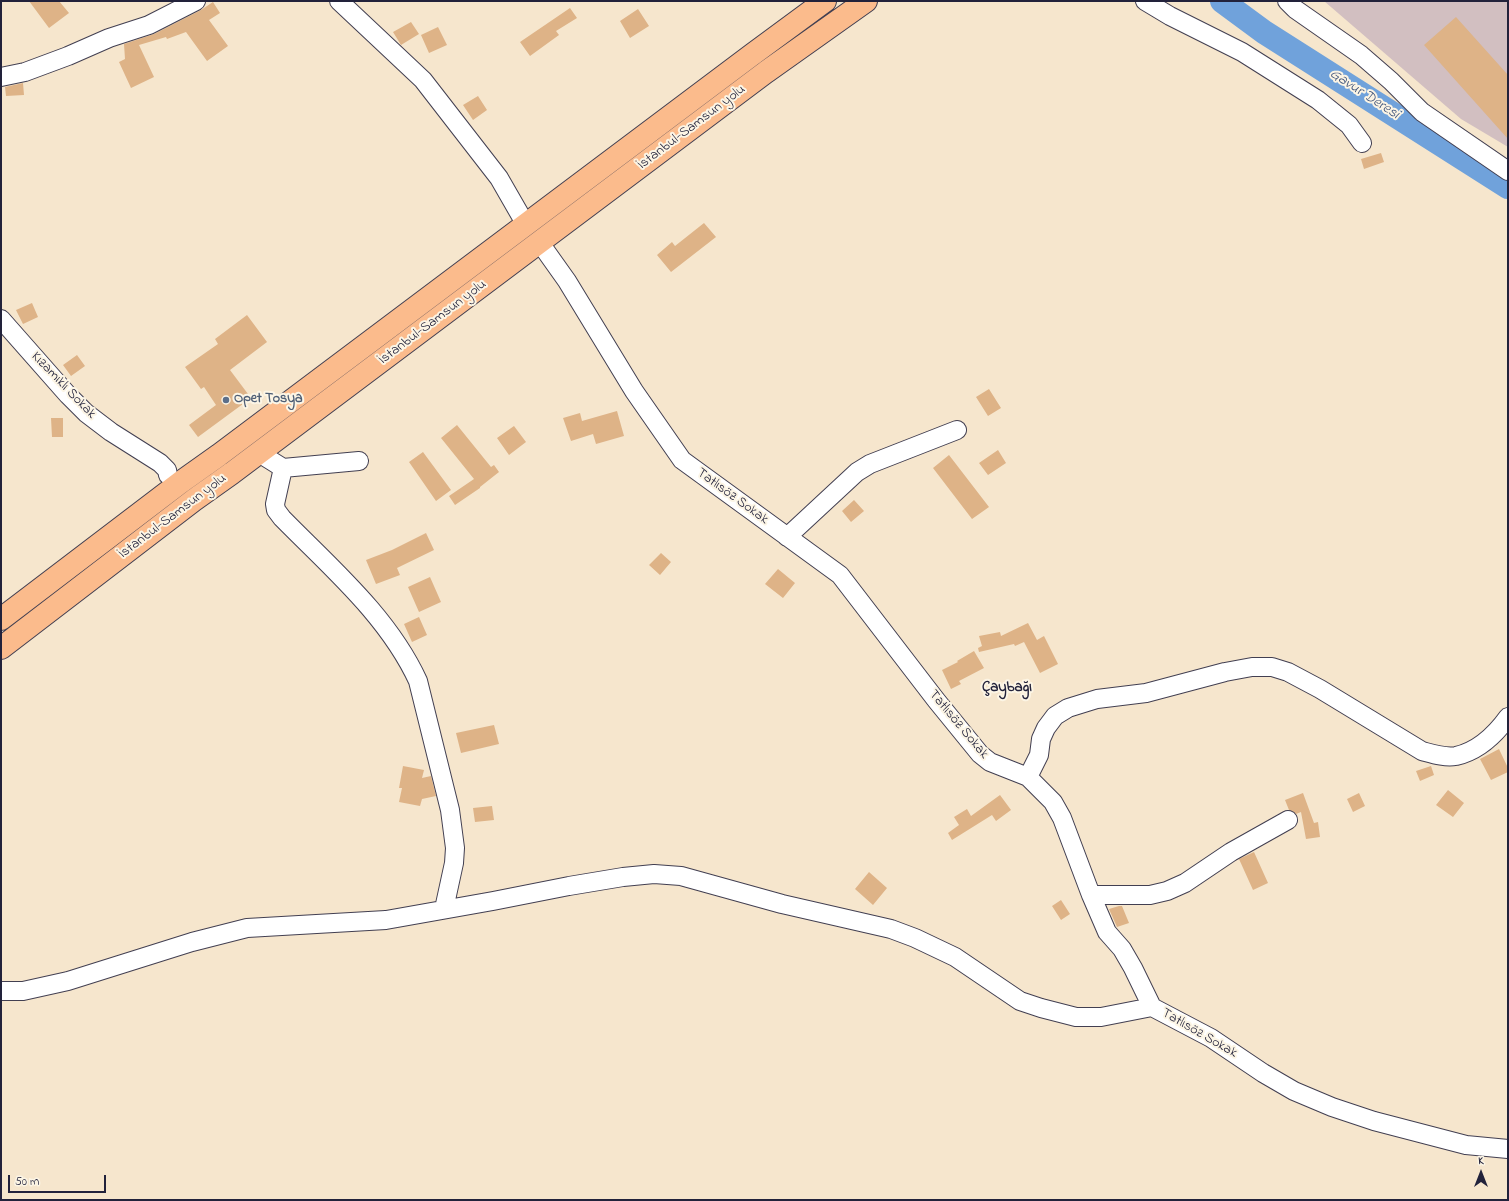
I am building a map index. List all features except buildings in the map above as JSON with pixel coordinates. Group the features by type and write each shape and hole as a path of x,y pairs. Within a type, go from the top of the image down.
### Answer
{"highway":[{"name":"İstanbul-Samsun yolu","path":"1,619 181,482 825,1"},
{"name":"İstanbul-Samsun yolu","path":"1,648 194,500 540,243 766,72 866,1"}],"street":[{"path":"1,77 25,72 68,56 109,38 149,25 196,1"},
{"path":"339,1 423,80 499,178 526,224"},
{"path":"1145,1 1170,16 1242,52 1318,100 1349,125 1362,143"},
{"path":"1287,1 1295,9 1361,55 1391,80 1422,112 1508,171"},
{"name":"Tatlısöz Sokak","path":"540,243 567,281 634,391 682,460 840,575 936,700 980,754 990,762 1028,778 1053,802 1062,818 1091,895 1107,932 1122,950 1133,968 1152,1007 1211,1038 1263,1073 1294,1091 1332,1107 1374,1122 1466,1146 1508,1149"},
{"name":"Kızamıklı Sokak","path":"1,319 68,395 86,413 111,432 160,463 167,470 168,475"},
{"path":"787,537 857,472 870,464 957,430"},
{"path":"259,453 283,468 359,461"},
{"path":"283,468 275,504 276,510 373,612 394,639 409,662 418,681 450,810 455,848 454,863 444,910"},
{"path":"1028,778 1039,755 1046,728 1055,716 1068,708 1097,699 1146,693 1225,672 1252,667 1272,667 1288,672 1320,688 1422,752 1438,756 1456,756 1483,744 1498,731 1508,717"},
{"path":"1091,895 1150,895 1167,891 1185,884 1231,852 1288,820"},
{"path":"1,991 23,990 68,981 192,942 247,928 386,920 623,877 654,874 681,876 782,904 890,929 914,938 955,957 1020,1002 1041,1008 1076,1017 1101,1017 1152,1007"}],"shaded area":[{"path":"1324,1 1508,1 1508,147 1461,119"}],"waterway":[{"name":"Gavur Deresi","path":"1222,1 1264,32 1508,187"}],"place":[{"name":"Opet Tosya","path":"226,400"}],"district":[{"name":"Çaybağı","path":"1007,689"}]}
